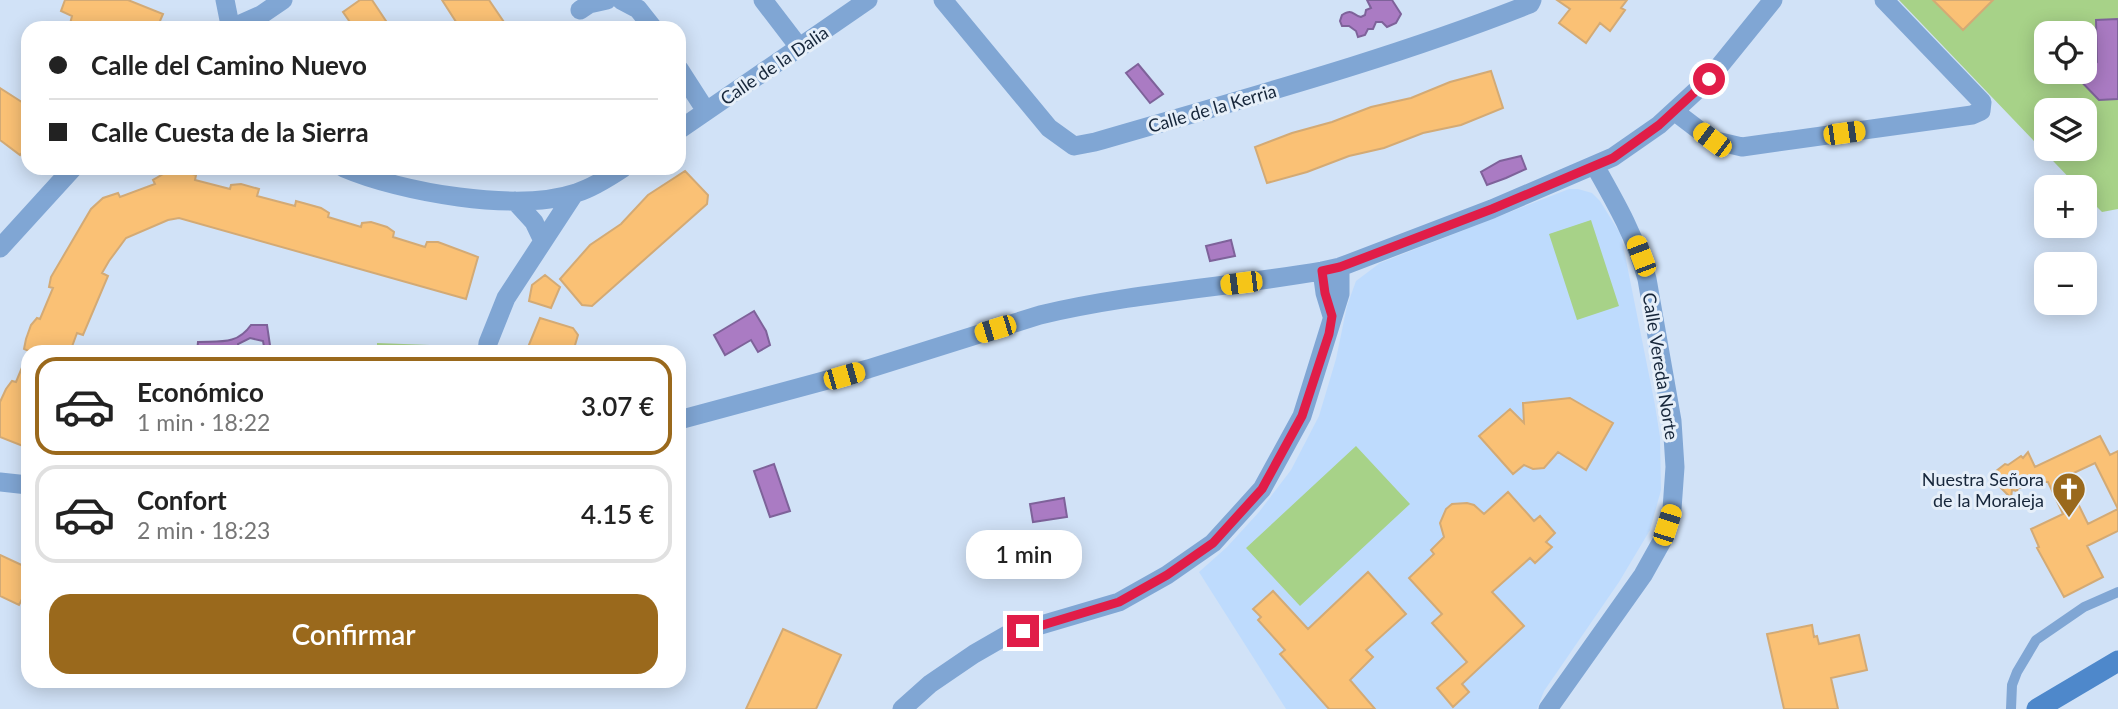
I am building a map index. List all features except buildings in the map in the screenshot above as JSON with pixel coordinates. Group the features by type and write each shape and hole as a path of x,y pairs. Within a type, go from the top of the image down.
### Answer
{"street":[{"path":"225,0 226,13 234,21"},
{"path":"245,21 283,0"},
{"path":"580,10 589,4 607,0"},
{"path":"621,0 638,9 647,21"},
{"path":"763,0 799,47"},
{"name":"Calle de la Dalia","path":"686,125 868,0"},
{"name":"Calle de la Kerria","path":"943,0 1049,128 1074,146 1096,142 1357,66 1497,17 1530,4 1532,0"},
{"path":"686,418 795,390 1073,307 1331,269 1492,209 1595,166 1632,145 1659,125 1709,79 1773,0"},
{"path":"1674,111 1712,140 1742,146 1972,115 1981,111 1982,102 1884,0"},
{"path":"686,80 706,111"},
{"name":"Calle Vereda Norte","path":"1548,709 1643,575 1662,541 1672,509 1675,484 1675,443 1671,410 1641,256 1626,220 1595,166"},
{"path":"0,248 67,175"},
{"path":"361,175 405,188 460,197 515,201 543,200 574,194 611,175"},
{"path":"488,345 506,298 574,194"},
{"path":"515,201 525,209 543,241"},
{"path":"902,709 941,676 974,653 1007,635 1119,602 1167,575 1213,543 1262,489 1302,416 1329,334 1332,316 1325,293 1331,269"},
{"path":"0,482 21,484"},
{"path":"2037,709 2118,662"}],"lane":[{"path":"2011,709 2014,678 2036,640 2084,607 2118,592"}],"shaded area":[{"path":"1367,0 1392,0 1401,14 1396,23 1387,27 1382,22 1376,22 1373,29 1368,29 1365,35 1358,37 1356,31 1349,26 1342,26 1340,21 1342,15 1348,12 1361,17 1365,15 1366,10 1371,8"},
{"path":"2118,19 2118,99 2099,100 2084,84 2097,84 2096,20"},
{"path":"1138,64 1163,94 1150,103 1126,73"},
{"path":"1521,156 1526,169 1487,185 1481,172 1500,161"},
{"path":"1569,189 1592,193 1621,235 1660,437 1661,490 1650,530 1619,582 1544,691 1537,709 1286,709 1199,572 1227,547 1259,512 1291,470 1319,416 1356,281 1380,263"},
{"path":"1231,240 1235,256 1210,261 1206,246"},
{"path":"754,311 766,331 770,345 758,352 751,340 725,355 714,335"},
{"path":"251,325 267,325 270,345 250,338 238,345 198,345 198,342 234,339"},
{"path":"774,464 790,511 770,517 754,471"},
{"path":"1064,498 1067,517 1033,522 1030,504"}],"green space":[{"path":"1899,0 2118,0 2118,209 2102,212 2097,207 2097,175 2067,175 2053,161 2097,161 2097,98 2034,98 2034,141"},
{"path":"1591,220 1619,306 1577,320 1549,234"},
{"path":"377,343 430,345 377,345"},
{"path":"1356,446 1410,504 1300,606 1246,548"}],"place":[{"name":"Nuestra Señora de la Moraleja","path":"2069,519"}],"route":[{"path":"1023,631 1119,602 1167,575 1213,543 1262,489 1302,416 1329,334 1332,316 1322,271 1340,267 1492,209 1613,158 1659,125 1709,79"}]}
